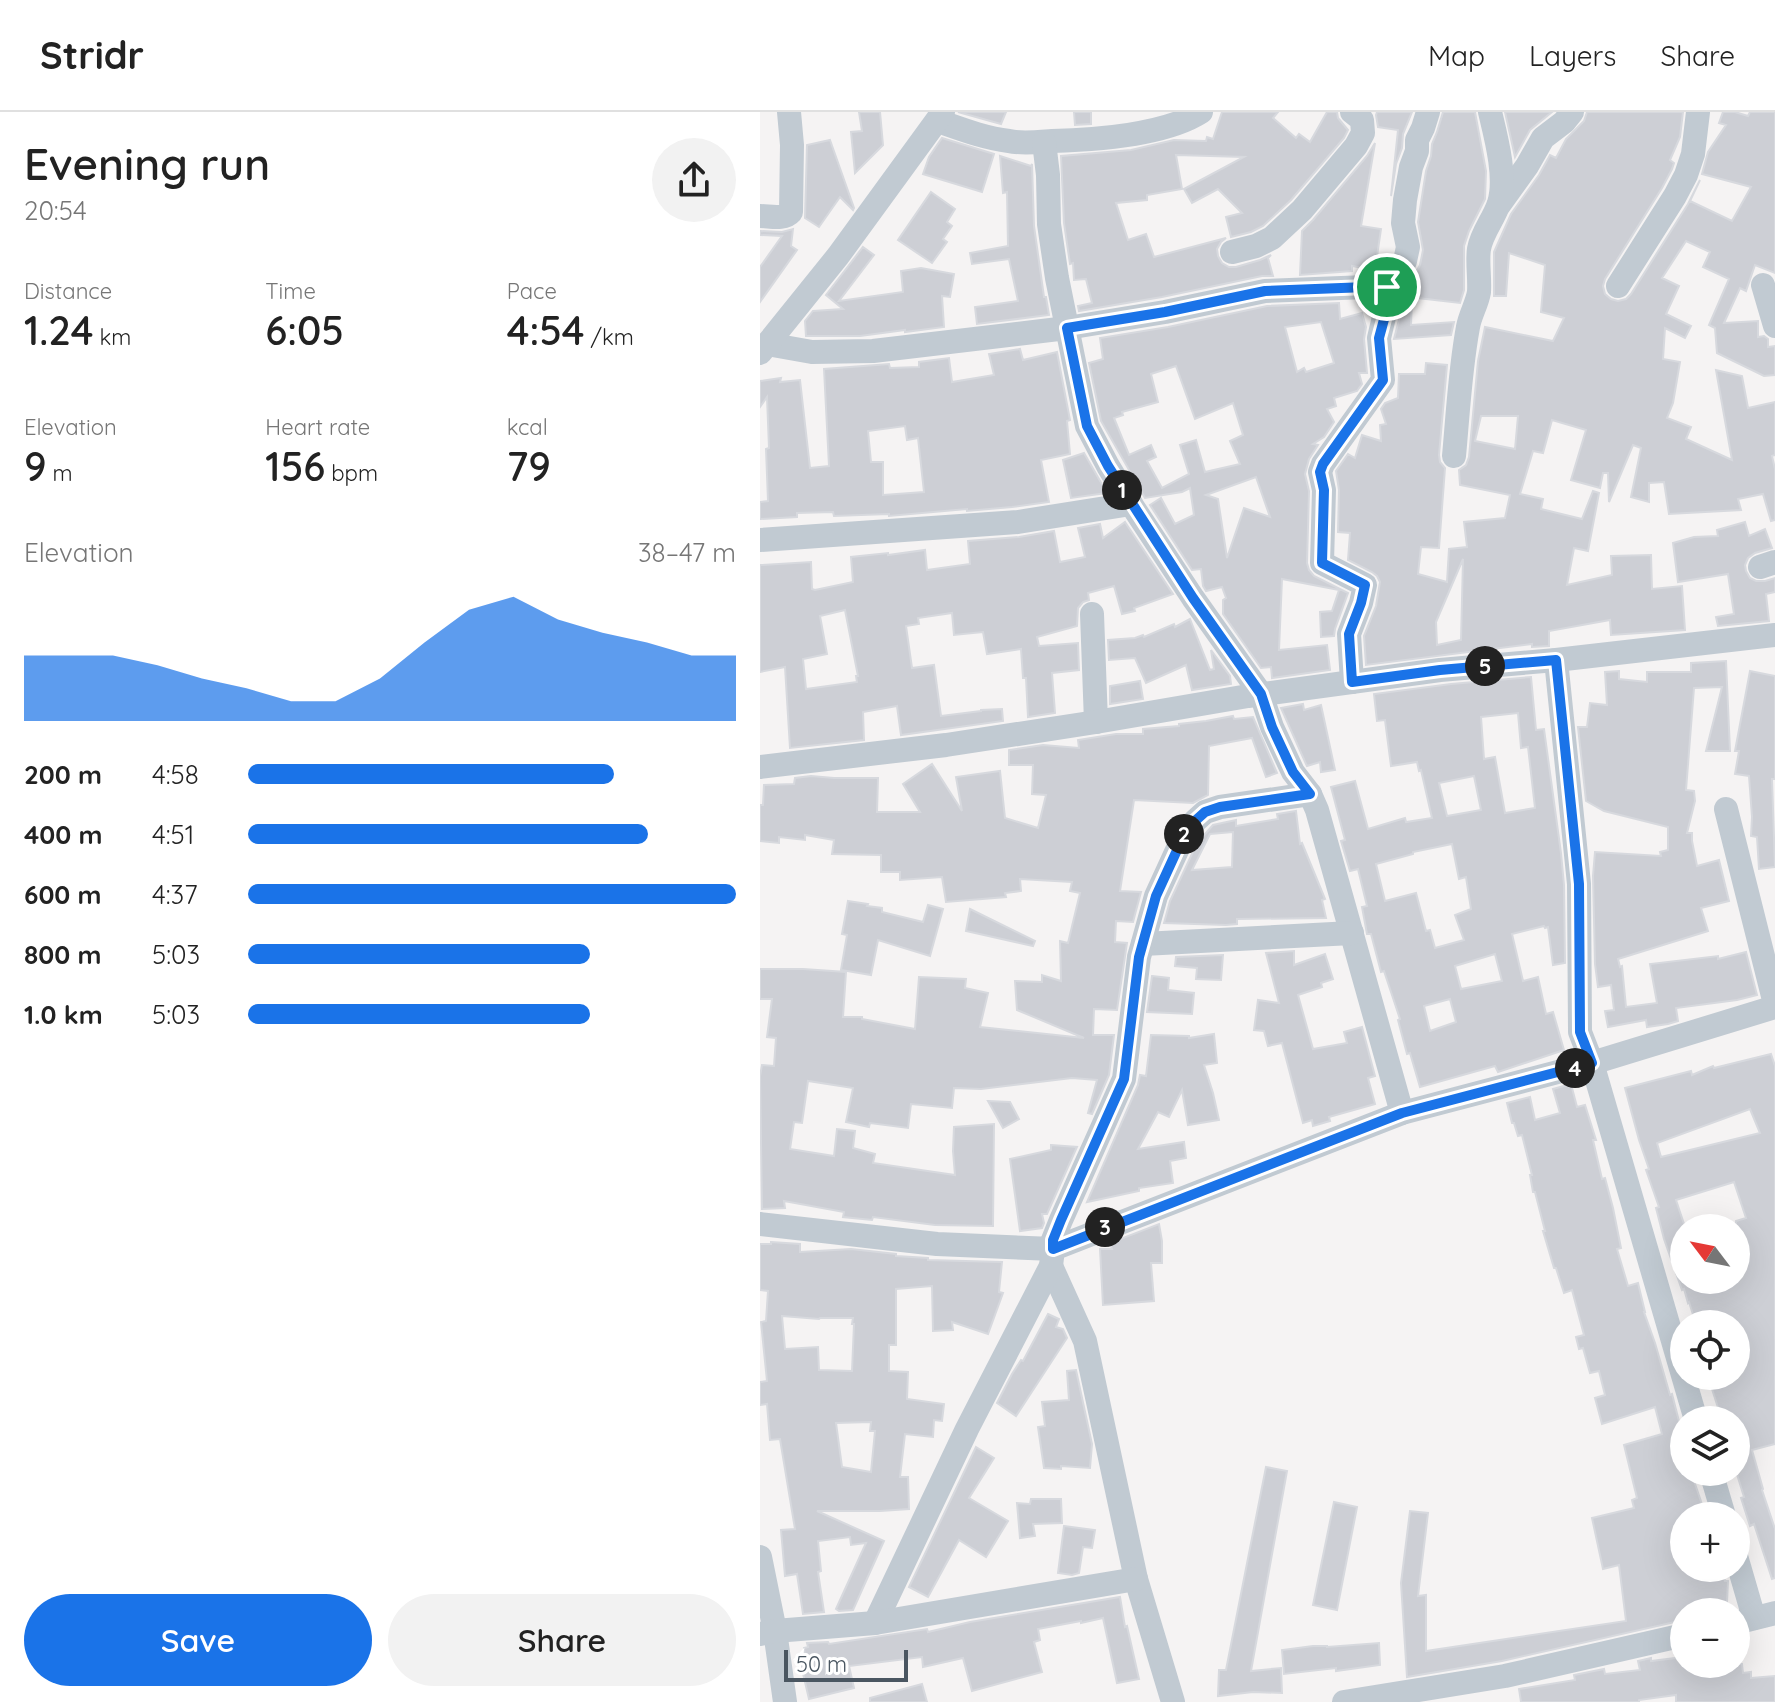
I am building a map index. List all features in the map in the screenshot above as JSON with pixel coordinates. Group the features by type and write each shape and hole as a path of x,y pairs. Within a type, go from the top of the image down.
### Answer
{"street":[{"path":"760,216 783,217 791,212 789,112"},
{"path":"764,349 838,256 941,116 977,135 1012,142 1044,142 1116,137 1188,121 1201,112"},
{"path":"1232,252 1272,238 1302,210 1356,146 1363,133 1362,120 1352,112"},
{"path":"1352,682 1349,634 1365,585 1322,563 1324,490 1320,472 1383,380 1379,338 1393,286 1405,261 1408,247 1403,223 1405,200 1417,140 1428,112"},
{"path":"1490,112 1500,158 1501,194 1498,207"},
{"path":"1454,456 1463,358 1469,323 1479,295 1479,249 1498,207 1543,138 1572,112"},
{"path":"1618,286 1686,175 1693,154 1698,112"},
{"path":"1044,142 1049,224 1057,278 1087,426 1131,504 1261,694 1293,772 1310,794 1402,1113"},
{"path":"1763,285 1775,326"},
{"path":"764,349 873,351 1067,328 1265,291 1393,286"},
{"path":"760,540 1018,522 1131,504"},
{"path":"1092,614 1096,722"},
{"path":"760,767 946,745 1261,694 1440,670 1775,635"},
{"path":"1556,660 1579,884 1580,1032 1592,1063 1692,1406"},
{"path":"875,1623 1052,1258 1053,1240 1061,1220 1124,1079 1143,944 1156,896 1184,835 1205,812 1220,807 1310,794"},
{"path":"760,1224 1052,1258 1402,1113 1592,1063 1775,1005 1726,809"},
{"path":"1143,944 1352,933"},
{"path":"1052,1258 1085,1341 1136,1579 1173,1702"},
{"path":"760,1557 767,1632 785,1702"},
{"path":"767,1632 875,1623 1136,1579"},
{"path":"1744,1582 1755,1618"},
{"path":"1344,1702 1505,1676 1670,1638"}],"building":[{"path":"859,112 880,112 883,145 855,173 851,132 862,131"},
{"path":"958,112 1006,112 1001,124"},
{"path":"1074,112 1091,112 1091,124 1075,125"},
{"path":"1222,112 1278,112 1273,118 1296,138 1299,134 1310,142 1327,112 1337,112 1348,130 1291,200 1263,226 1251,232 1231,237 1226,217 1242,213 1218,189 1192,203 1184,189 1244,157 1176,155 1182,189 1147,195 1147,200 1116,203 1128,240 1146,234 1154,257 1226,238 1217,249 1222,263 1236,267 1271,255 1268,258 1273,276 1079,311 1078,306 1092,303 1086,279 1074,280 1073,263 1070,264 1064,223 1061,156 1131,150 1174,140 1206,141 1207,137 1213,139"},
{"path":"1377,112 1412,112 1403,134 1391,196 1398,130 1378,127"},
{"path":"1443,112 1475,112 1486,171 1485,199 1464,246 1464,290 1460,303 1418,298 1418,279 1412,279 1420,265 1423,250 1418,222 1426,171"},
{"path":"1505,112 1552,112 1530,130 1515,157"},
{"path":"1587,112 1683,112 1680,137 1670,160 1674,163 1672,169 1605,279 1605,294 1618,301 1631,294 1700,180 1690,201 1732,221 1751,187 1702,174 1708,152 1726,125 1719,123 1723,112 1748,116 1750,112 1775,112 1775,273 1755,265 1746,291 1740,288 1724,323 1758,321 1758,337 1768,339 1768,347 1775,346 1775,375 1764,376 1717,353 1715,328 1709,325 1729,279 1703,267 1710,252 1686,241 1662,278 1679,286 1666,314 1691,326 1685,338 1665,328 1663,359 1680,362 1673,403 1667,418 1691,427 1686,439 1732,460 1716,370 1742,376 1748,408 1775,402 1775,455 1772,456 1775,520 1771,521 1763,494 1738,499 1741,510 1669,514 1664,482 1649,483 1649,502 1631,497 1641,448 1633,445 1609,502 1608,473 1603,473 1600,488 1571,480 1586,430 1552,420 1543,453 1533,451 1520,494 1543,499 1541,509 1582,519 1593,491 1599,493 1588,551 1574,548 1567,585 1612,575 1611,556 1651,555 1652,589 1682,586 1685,630 1611,635 1610,620 1549,631 1549,646 1532,647 1532,644 1366,665 1364,636 1376,606 1380,582 1372,572 1348,560 1350,533 1338,532 1336,471 1348,454 1355,458 1362,435 1381,441 1380,425 1386,424 1381,409 1385,403 1398,398 1399,374 1425,374 1426,363 1447,365 1439,455 1445,468 1439,548 1421,547 1418,574 1447,582 1449,549 1467,547 1464,522 1505,518 1510,495 1460,485 1459,470 1466,465 1469,457 1478,361 1485,327 1553,341 1564,318 1541,312 1545,265 1509,253 1506,296 1494,296 1494,252 1511,214 1550,155 1556,158 1566,139 1584,121","holes":["1481,416 1518,416 1515,449 1475,441","1463,559 1461,640 1437,645 1436,622"]},
{"path":"942,138 994,154 982,192 923,174 929,157"},
{"path":"830,140 854,208 840,197 819,227 805,218 807,145"},
{"path":"1375,143 1361,226 1381,229 1375,270 1352,266 1352,271 1300,275 1302,231"},
{"path":"1000,156 1032,164 1034,226 1049,315 977,324 975,307 1018,301 1009,259 972,264 970,253 1008,246 1007,192 1003,193"},
{"path":"931,192 955,209 947,222 952,226 943,239 947,242 932,263 898,240"},
{"path":"793,229 791,246 797,250 760,302 760,267 782,236 760,235 760,231"},
{"path":"863,247 874,255 839,301 903,292 901,271 921,268 954,274 950,297 942,296 944,327 860,336 806,336 805,321 813,311 843,309 826,295"},
{"path":"1404,300 1412,300 1411,325 1454,322 1451,335 1394,339"},
{"path":"1339,303 1340,319 1362,313 1366,327 1367,373 1359,373 1362,384 1357,391 1334,398 1336,406 1327,409 1334,422 1324,437 1313,444 1318,445 1309,459 1305,474 1309,491 1309,570 1314,576 1348,593 1334,636 1321,637 1320,612 1332,611 1339,590 1282,579 1279,650 1327,645 1330,670 1272,678 1271,667 1261,668 1223,614 1223,600 1226,598 1222,587 1206,591 1201,569 1192,570 1150,505 1161,498 1175,524 1194,515 1190,488 1145,498 1101,421 1089,363 1103,359 1100,338 1267,306","holes":["1321,322 1334,363 1297,372 1285,327","1176,366 1195,419 1233,403 1243,435 1230,441 1240,464 1205,472 1196,440 1180,445 1189,474 1162,488 1147,461 1156,457 1151,445 1129,455 1114,418 1123,415 1122,412 1158,402 1151,374","1256,477 1270,517 1244,508 1227,558 1218,499 1206,495"]},
{"path":"1020,349 1023,360 1057,352 1070,420 1067,421 1070,454 1041,460 1049,502 889,516 834,516 833,512 797,513 797,517 760,519 760,502 768,501 766,449 769,448 767,397 760,407 760,381 781,378 780,382 800,380 810,468 829,466 824,369 889,364 890,368 919,367 919,362 949,358 952,382 994,375 989,354","holes":["905,426 907,440 918,438 924,492 883,495 883,462 871,462 868,431"]},
{"path":"1084,453 1107,493 1071,498 1063,460"},
{"path":"1125,522 1173,594 1122,614 1114,586 1088,593 1089,600 1078,608 1077,626 1037,637 1039,646 1078,643 1079,670 1052,673 1055,713 1028,717 1021,649 987,654 983,632 954,635 952,613 918,618 919,624 906,626 912,668 934,665 941,716 1002,709 1003,721 901,735 897,706 863,712 864,740 790,748 785,667 760,672 760,565 811,562 812,589 815,590 853,582 851,557 925,550 927,570 970,564 968,541 1054,531 1060,562 1085,557 1078,528 1100,524 1103,538","holes":["845,610 857,682 806,689 803,659 827,654 820,616"]},
{"path":"1745,522 1749,536 1765,529 1772,548 1755,553 1745,565 1750,578 1756,581 1775,578 1775,592 1766,594 1769,621 1718,626 1716,617 1734,614 1728,574 1678,582 1673,543 1694,537 1718,536 1717,530"},
{"path":"1190,619 1210,670 1214,669 1211,650 1230,676 1231,684 1192,690 1186,665 1146,683 1135,658 1109,660 1108,640 1144,637"},
{"path":"1726,661 1730,751 1706,751 1722,687 1694,688 1686,790 1694,791 1695,801 1687,833 1692,833 1697,866 1719,860 1729,901 1701,908 1708,931 1618,959 1622,966 1626,1007 1657,1003 1650,964 1718,956 1718,959 1746,952 1757,995 1676,1008 1678,1021 1668,1024 1647,1027 1646,1020 1608,1027 1605,1011 1614,1010 1611,985 1598,987 1595,964 1595,852 1661,856 1660,852 1668,850 1668,827 1604,811 1586,801 1578,727 1587,727 1590,703 1607,705 1605,672 1619,671 1619,679 1647,682 1647,672 1691,672 1691,663"},
{"path":"1750,671 1775,676 1775,779 1772,779 1775,867 1759,869 1757,837 1751,836 1749,776 1735,774 1739,751 1735,751"},
{"path":"1531,677 1536,730 1544,729 1561,853 1565,963 1553,965 1548,927 1512,934 1523,981 1538,977 1546,1014 1553,1012 1564,1050 1498,1072 1495,1066 1420,1087 1410,1053 1407,1054 1400,1019 1384,971 1381,972 1371,934 1367,934 1362,907 1367,906 1358,869 1350,871 1331,787 1355,781 1368,829 1405,818 1406,822 1432,818 1417,762 1391,766 1385,720 1377,721 1374,694","holes":["1518,713 1521,748 1528,747 1535,808 1505,813 1495,757 1484,759 1481,717","1474,776 1481,810 1447,816 1439,783","1452,844 1459,879 1466,877 1471,909 1455,915 1464,940 1435,948 1430,930 1426,931 1416,893 1385,901 1376,864","1495,954 1502,981 1461,989 1455,966","1450,999 1456,1022 1430,1031 1424,1006"]},
{"path":"1140,681 1143,699 1110,704 1110,686"},
{"path":"1303,704 1304,710 1321,705 1335,770 1321,772 1320,762 1306,764 1281,708"},
{"path":"1233,716 1234,719 1253,717 1277,773 1266,777 1252,738 1209,746 1208,795 1193,803 1134,800 1120,891 1141,892 1133,922 1116,921 1115,942 1127,943 1117,1010 1094,1009 1093,1035 1114,1035 1109,1075 1092,1114 1088,1113 1097,1080 1072,1078 981,1089 954,1088 952,1108 911,1104 908,1128 870,1123 869,1127 846,1122 853,1088 808,1081 802,1123 794,1122 790,1149 834,1156 837,1129 855,1131 853,1148 875,1154 873,1163 955,1175 954,1127 994,1124 993,1226 935,1225 873,1217 872,1220 843,1217 844,1212 784,1201 785,1208 762,1209 760,1076 762,1065 774,1066 776,1038 767,1037 772,999 760,999 760,969 846,972 843,1017 862,1017 915,1029 919,977 966,979 965,988 988,993 980,1027 1084,1038 1017,1010 1015,981 1042,982 1042,975 1061,981 1060,941 1068,943 1080,893 1070,891 1072,882 1020,879 1021,891 1005,893 1006,897 946,902 942,877 900,880 900,872 881,872 881,855 832,854 834,840 805,835 805,840 779,837 779,843 760,841 760,805 763,805 764,785 794,784 795,778 811,776 878,778 877,812 920,812 903,784 932,764 962,811 956,777 1000,771 1005,818 1038,828 1046,795 1032,794 1033,765 1009,765 1009,750 1043,745 1079,748 1078,740 1116,734 1143,734 1143,729"},
{"path":"1296,811 1300,844 1325,899 1322,900 1326,918 1237,919 1237,924 1226,925 1164,923 1170,901 1197,843 1213,825 1236,820 1236,826 1278,819 1277,814","holes":["1233,832 1232,867 1192,870 1210,834"]},
{"path":"848,901 868,904 882,908 882,912 923,922 928,905 943,909 930,956 878,940 871,975 841,970 847,935 842,934"},
{"path":"970,909 1035,941 1033,946 966,931"},
{"path":"1294,951 1294,965 1325,954 1333,979 1321,983 1322,987 1298,995 1313,1049 1347,1043 1344,1032 1362,1027 1375,1076 1368,1078 1375,1104 1329,1117 1330,1121 1313,1126 1312,1120 1303,1123 1282,1043 1268,1046 1264,1031 1254,1030 1258,1000 1279,1003 1266,953"},
{"path":"1223,955 1221,980 1196,979 1197,968 1175,966 1176,957"},
{"path":"1152,976 1169,978 1168,990 1194,993 1192,1014 1147,1012"},
{"path":"1214,1034 1217,1063 1204,1065 1219,1120 1188,1125 1182,1090 1169,1117 1158,1112 1138,1149 1184,1142 1186,1158 1170,1161 1173,1183 1139,1188 1139,1191 1087,1202 1140,1075 1146,1076 1151,1035 1189,1038"},
{"path":"1771,1054 1775,1066 1775,1444 1752,1450 1775,1529 1775,1578 1772,1579 1754,1524 1750,1526 1750,1502 1742,1502 1741,1498 1744,1497 1741,1486 1750,1486 1750,1406 1717,1406 1712,1390 1750,1390 1750,1310 1692,1310 1685,1294 1750,1294 1750,1214 1745,1214 1734,1182 1676,1200 1681,1214 1670,1214 1670,1256 1625,1088 1691,1071 1692,1075 1713,1066","holes":["1750,1109 1760,1133 1661,1157 1657,1143"]},
{"path":"1571,1084 1577,1107 1585,1105 1596,1140 1593,1140 1602,1179 1605,1178 1613,1208 1621,1248 1617,1249 1628,1286 1638,1283 1644,1312 1675,1406 1670,1406 1670,1486 1696,1486 1701,1502 1670,1502 1670,1582 1728,1582 1727,1598 1670,1598 1670,1623 1502,1661 1407,1677 1401,1583 1410,1511 1428,1513 1418,1596 1426,1595 1426,1651 1626,1621 1619,1565 1603,1569 1592,1518 1634,1508 1632,1500 1637,1498 1624,1445 1662,1434 1655,1407 1602,1424 1595,1398 1605,1395 1599,1371 1590,1373 1583,1348 1579,1349 1576,1337 1584,1335 1572,1290 1564,1293 1554,1268 1533,1192 1522,1135 1518,1136 1507,1103 1530,1097 1535,1120 1560,1113 1553,1089"},
{"path":"988,1101 1010,1102 1019,1119 1003,1128"},
{"path":"1051,1145 1077,1147 1047,1214 1042,1214 1042,1228 1020,1231 1010,1159 1051,1150"},
{"path":"1159,1224 1162,1263 1151,1263 1154,1301 1103,1305 1100,1249 1112,1249 1110,1243"},
{"path":"760,1244 800,1244 800,1252 851,1249 928,1260 1002,1262 999,1292 1003,1293 988,1334 952,1322 953,1330 933,1331 932,1286 896,1289 896,1345 889,1345 889,1371 908,1372 907,1399 944,1404 942,1421 934,1420 933,1437 905,1434 900,1477 908,1477 909,1509 817,1511 884,1541 853,1610 836,1609 866,1543 851,1545 850,1537 818,1541 821,1571 818,1572 824,1612 803,1614 797,1574 785,1576 781,1530 795,1529 780,1439 770,1440 767,1404 760,1405 760,1382 767,1381 761,1322 766,1321 768,1291 760,1290","holes":["782,1316 853,1318 852,1371 819,1370 818,1347 785,1349","871,1422 870,1431 875,1431 871,1472 842,1467 836,1423"]},
{"path":"1048,1314 1059,1319 1056,1327 1063,1329 1067,1338 1016,1416 997,1403"},
{"path":"1076,1370 1092,1444 1090,1468 1044,1468 1038,1427 1045,1426 1042,1402 1069,1400 1067,1371"},
{"path":"976,1447 994,1458 969,1498 1008,1521 986,1557 959,1540 928,1597 909,1587"},
{"path":"1266,1467 1287,1471 1251,1671 1281,1668 1282,1693 1218,1696 1219,1670 1226,1670"},
{"path":"1031,1499 1061,1499 1062,1523 1033,1524 1035,1536 1020,1538 1017,1503 1030,1504"},
{"path":"1334,1502 1357,1507 1337,1610 1313,1605"},
{"path":"1064,1526 1095,1530 1092,1548 1083,1547 1079,1573 1072,1575 1058,1573"},
{"path":"1120,1597 1139,1679 1117,1683 1103,1618 1038,1629 1040,1640 1034,1642 1042,1672 972,1691 963,1658 923,1667 922,1657 849,1666 854,1688 809,1699 801,1665 806,1664 804,1648 808,1647 807,1643 829,1644 927,1629 928,1632"},
{"path":"1379,1643 1380,1665 1284,1674 1282,1650"},
{"path":"1651,1658 1651,1661 1670,1659 1670,1678 1750,1678 1751,1672 1751,1678 1775,1676 1775,1702 1676,1702 1676,1695 1639,1702 1521,1702 1519,1689 1575,1680 1574,1675 1604,1669 1605,1674 1640,1670 1638,1661"},
{"path":"922,1684 927,1702 870,1702 870,1698"}],"route":[{"path":"1393,286 1379,338 1383,380 1320,472 1324,490 1322,563 1365,585 1349,634 1352,682 1440,670 1556,660 1579,884 1580,1032 1592,1063 1402,1113 1053,1249 1061,1220 1124,1079 1139,957 1156,896 1184,835 1205,812 1220,807 1310,794 1293,772 1261,694 1131,504 1087,426 1067,328 1265,291 1387,287 1393,286"}]}
